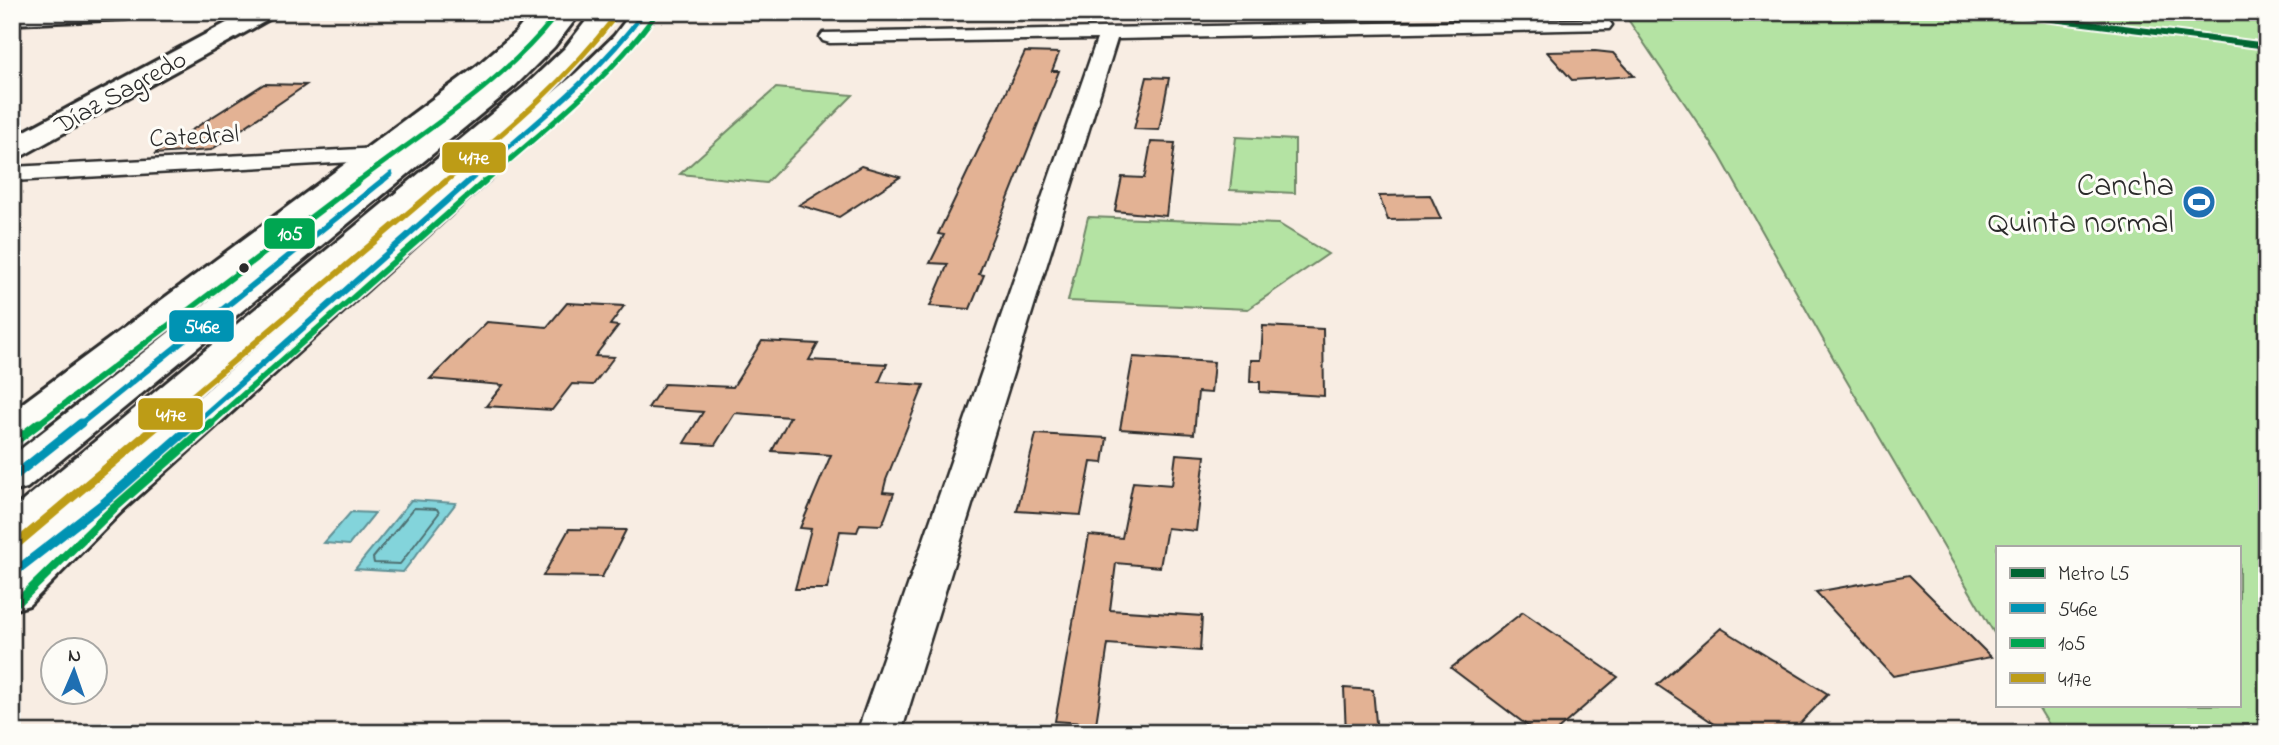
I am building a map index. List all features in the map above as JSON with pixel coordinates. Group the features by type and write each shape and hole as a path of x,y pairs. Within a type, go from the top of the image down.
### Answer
{"main road":[{"path":"12,17 125,12"},
{"name":"Díaz Sagredo","path":"12,150 265,12"},
{"path":"12,431 379,155 496,63 537,25 545,12"},
{"path":"12,478 498,87 545,42 569,12"},
{"path":"12,534 534,93 574,53 606,12"},
{"path":"12,593 106,501 585,79 623,41 644,12"},
{"path":"12,574 106,501"}],"street":[{"path":"830,37 1126,26 1601,25"},
{"path":"879,733 1126,26"},
{"name":"Catedral","path":"12,174 379,155"}],"green space":[{"path":"1782,12 1900,12 1904,15 2267,12 2267,733 2054,733 2038,706 2240,706 2240,546 1996,546 1996,636 1835,361 1720,156 1627,18 1785,15"},
{"path":"776,88 853,95 766,183 680,174"},
{"path":"1236,137 1295,140 1295,193 1230,190"},
{"path":"1088,217 1279,224 1328,254 1248,309 1068,301"}],"water":[{"path":"411,500 456,503 403,572 355,569"},
{"path":"351,512 375,513 349,545 324,543"}],"building":[{"path":"1025,52 1059,53 1052,71 1059,71 979,274 984,275 970,309 930,306 948,264 930,263 944,235 938,234"},
{"path":"1547,52 1613,53 1634,76 1572,80"},
{"path":"1147,77 1169,78 1159,130 1134,129"},
{"path":"264,84 306,85 211,150 154,154"},
{"path":"1151,142 1175,143 1166,216 1115,211 1122,177 1144,178"},
{"path":"861,166 900,177 839,217 799,205"},
{"path":"1430,195 1441,219 1388,220 1379,196"},
{"path":"567,303 624,306 610,325 618,326 595,356 614,357 593,385 572,384 552,410 486,406 503,385 430,379 487,322 547,327"},
{"path":"1263,326 1323,329 1324,396 1260,392 1260,382 1250,382 1251,360 1261,360"},
{"path":"762,341 818,344 809,360 887,364 879,382 924,385 886,480 883,492 894,493 885,518 881,525 860,524 857,532 840,531 827,589 795,589 811,529 800,528 831,455 772,451 790,417 735,413 715,445 684,443 703,412 648,408 664,384 733,387"},
{"path":"1133,357 1214,362 1211,393 1198,392 1194,434 1120,429"},
{"path":"1036,434 1107,438 1103,463 1091,462 1081,515 1017,511"},
{"path":"1176,454 1205,456 1196,531 1167,528 1160,567 1116,563 1110,610 1202,616 1200,651 1108,644 1096,724 1055,721 1089,535 1122,538 1133,482 1172,485"},
{"path":"569,529 626,530 602,577 543,576"},
{"path":"1909,575 1991,657 1893,676 1816,592"},
{"path":"1523,612 1618,677 1554,733 1537,733 1451,668"},
{"path":"1721,628 1828,694 1791,733 1728,733 1657,685"},
{"path":"1344,688 1373,690 1377,733 1346,733"}],"metro line":[{"name":"L5","path":"1997,12 2267,46"}],"transit line":[{"name":"546e","path":"12,574 106,501 585,79 623,41 644,12"},
{"name":"417e","path":"19,542 541,101 581,60 614,18"},
{"name":"105","path":"19,601 113,509 592,87 631,48 653,18"},
{"name":"105","path":"18,439 492,80 533,44 553,19"},
{"name":"546e","path":"12,478 391,174"}],"place":[{"name":"Cancha Quinta normal","path":"2199,202"}]}
